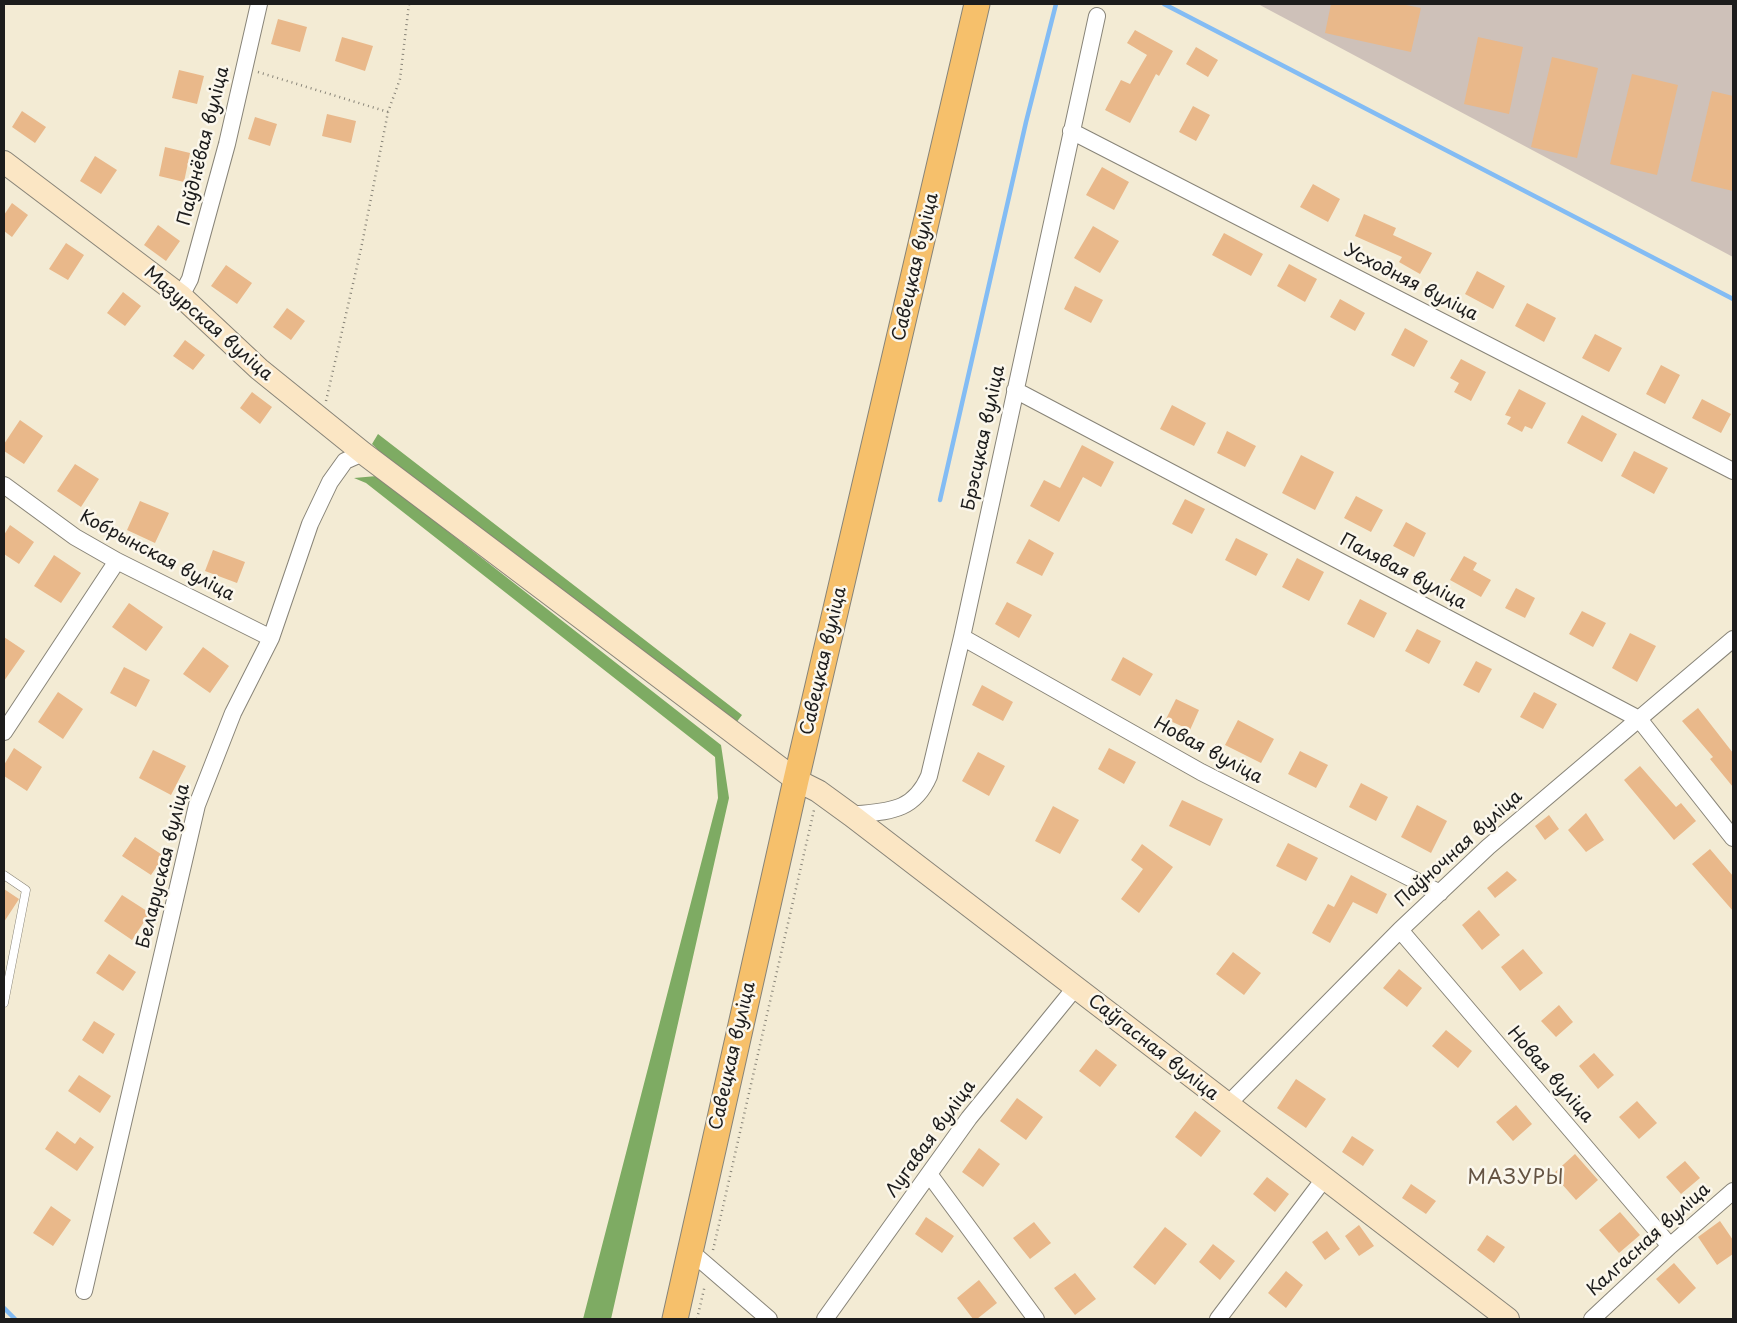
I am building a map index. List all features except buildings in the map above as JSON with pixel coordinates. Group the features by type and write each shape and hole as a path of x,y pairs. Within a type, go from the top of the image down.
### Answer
{"main road":[{"name":"Савецкая вуліца","path":"675,1319 796,780 977,4"}],"street":[{"name":"Паўднёвая вуліца","path":"181,296 190,279 226,144 259,4"},
{"name":"Брэсцкая вуліца","path":"851,815 892,810 922,792 929,776 962,636 1097,16"},
{"name":"Усходняя вуліца","path":"1071,131 1733,471"},
{"name":"Мазурская вуліца","path":"4,162 181,296 258,369 363,453 796,780"},
{"name":"Палявая вуліца","path":"1015,390 1640,719 1733,838"},
{"name":"Беларуская вуліца","path":"84,1291 197,805 233,713 271,638 310,524 330,482 345,461 363,453"},
{"name":"Кобрынская вуліца","path":"4,485 75,537 117,561 271,638"},
{"path":"4,732 117,561"},
{"name":"Новая вуліца","path":"962,636 1201,772 1440,893"},
{"name":"Паўночная вуліца","path":"1227,1105 1400,930 1488,848 1733,639"},
{"name":"Саўгасная вуліца","path":"796,780 818,791 851,815 1508,1319"},
{"name":"Новая вуліца","path":"1400,930 1670,1246"},
{"name":"Лугавая вуліца","path":"825,1319 969,1118 1075,988"},
{"path":"929,1174 1036,1319"},
{"path":"1218,1319 1324,1179"},
{"name":"Калгасная вуліца","path":"1592,1319 1670,1246 1733,1191"},
{"path":"689,1250 769,1319"}],"lane":[{"path":"4,875 26,890 4,1003"}],"path":[{"path":"320,419 361,249 388,112 400,79 409,4"},
{"path":"244,68 388,112"},
{"path":"697,1319 818,791"}],"shaded area":[{"path":"1258,4 1733,4 1733,257"}],"green space":[{"path":"378,434 742,715 736,723 402,474 372,444"},
{"path":"377,476 721,745 729,798 611,1319 583,1319 718,798 715,757 366,483 354,478"}],"waterway":[{"path":"940,500 1026,122 1056,4"},
{"path":"1164,4 1733,299"},
{"path":"4,1308 15,1319"}],"district":[{"name":"МАЗУРЫ","path":"1516,1178"}]}
